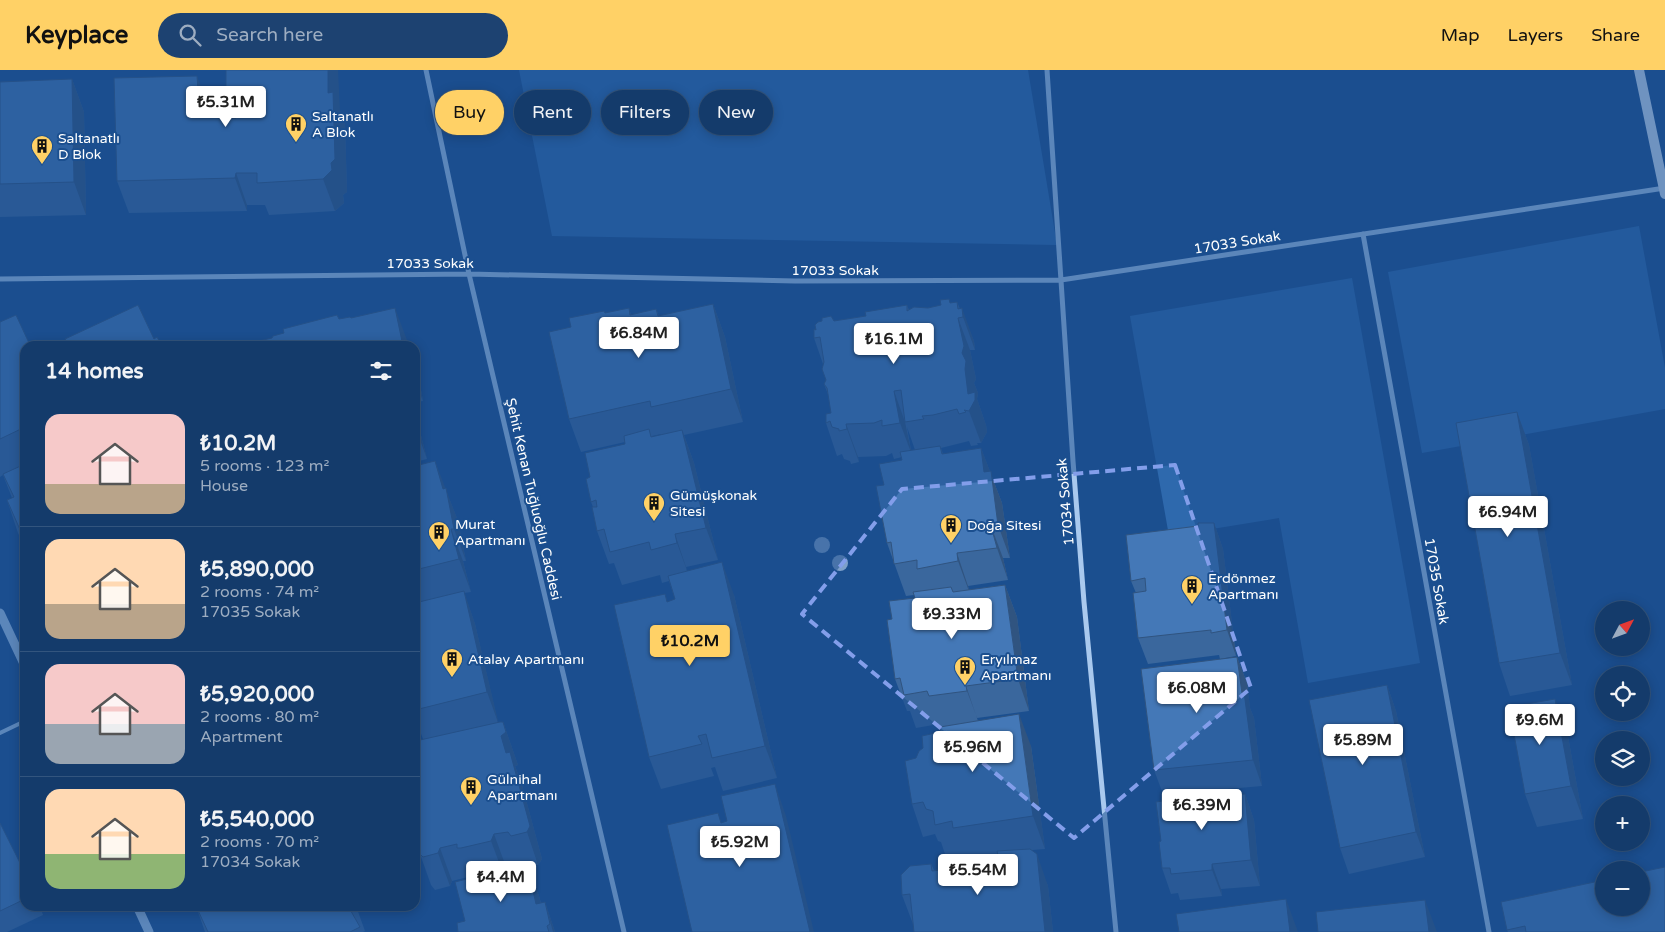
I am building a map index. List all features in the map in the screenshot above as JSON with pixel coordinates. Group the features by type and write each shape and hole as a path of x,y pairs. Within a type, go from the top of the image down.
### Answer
{"main road":[{"path":"1639,70 1665,190"}],"street":[{"name":"Şehit Kenan Tuğluoğlu Caddesi","path":"426,70 469,274 624,932"},
{"name":"17034 Sokak","path":"1047,70 1084,602 1116,932"},
{"name":"17033 Sokak","path":"0,278 469,274 795,281 1061,280 1665,190"},
{"name":"17035 Sokak","path":"1364,234 1488,932"},
{"path":"0,613 20,655"},
{"path":"139,911 149,932"}],"lane":[{"path":"0,733 20,723"}],"highlighted area":[{"path":"1175,465 1251,688 1074,838 802,614 902,489"}],"shaded area":[{"path":"519,70 1028,70 1057,245 552,236 532,135 591,135 591,90 523,90"},
{"path":"1639,226 1665,368 1665,409 1422,453 1388,272"},
{"path":"1352,278 1420,663 1308,683 1279,518 1169,536 1130,316"}],"building":[{"name":"Saltanatlı A Blok","path":"226,70 328,70 328,93 333,92 335,159 331,163 332,170 323,179 257,183 257,173 236,173 235,178 117,181 114,78 197,76 199,103 212,103 211,117 236,118 236,99 226,101"},
{"path":"72,79 74,182 0,184 0,82"},
{"path":"949,299 950,303 957,302 958,309 962,308 963,317 958,318 964,346 962,353 966,361 968,394 975,392 975,400 969,411 964,410 966,412 959,414 957,409 922,416 924,419 905,422 901,390 894,391 900,423 882,426 882,420 874,423 846,424 847,429 839,431 839,429 832,427 830,421 826,423 826,414 831,413 827,388 824,384 826,380 822,369 824,362 820,337 814,338 815,325 822,321 822,318 831,316 834,321 866,316 865,312 907,305 907,311 914,307 928,308 941,305 940,300"},
{"path":"713,304 731,389 651,407 650,401 569,419 549,332 571,327 569,318 604,311 605,313 629,308 630,315 656,309 658,316"},
{"path":"138,305 154,339 157,337 159,341 66,341 65,339"},
{"path":"395,308 402,341 258,341 284,333 283,329 337,315 339,319"},
{"path":"16,315 28,341 20,341 20,429 0,439 0,322"},
{"path":"1517,412 1560,653 1499,663 1456,423"},
{"name":"Gümüşkonak Sitesi","path":"649,429 651,437 682,430 706,528 675,534 677,543 651,550 649,542 610,552 604,529 597,531 592,507 597,507 596,500 591,502 586,479 590,477 585,453 625,444 624,436"},
{"name":"Doğa Sitesi","path":"940,446 942,454 981,448 984,472 991,471 998,525 991,526 997,548 957,553 958,561 917,569 917,560 894,564 891,542 887,543 876,486 884,485 879,464 902,460 900,452"},
{"path":"435,461 443,489 446,488 454,529 451,529 459,559 420,569 420,465"},
{"path":"20,466 20,530 7,500 14,497 3,474"},
{"name":"Erdönmez Apartmanı","path":"1198,523 1214,523 1227,630 1211,633 1211,630 1138,638 1133,593 1146,591 1145,578 1131,581 1126,535 1198,526"},
{"path":"722,562 765,746 712,758 706,734 698,736 702,744 649,757 614,605 665,594 667,602 675,599 668,576"},
{"name":"Eryılmaz Apartmanı","path":"1005,585 1018,679 966,686 967,691 929,696 927,691 904,695 900,678 895,679 887,620 892,619 889,601 915,598 913,592 951,587 953,592"},
{"path":"464,591 487,692 420,709 420,602"},
{"path":"1237,657 1242,693 1244,692 1253,760 1154,770 1141,669"},
{"path":"1387,685 1416,832 1340,848 1309,700"},
{"path":"1555,699 1571,786 1525,794 1509,707"},
{"path":"1019,714 1033,816 953,828 952,821 935,825 933,811 926,809 923,802 912,804 905,761 916,758 919,751 923,748 922,736 940,732 940,727"},
{"name":"Gülnihal Apartmanı","path":"503,722 506,732 501,736 506,753 510,752 530,826 527,832 511,836 508,832 494,834 491,841 461,848 457,848 457,844 440,848 438,853 423,857 420,854 420,740"},
{"path":"775,784 810,932 692,932 667,825 718,813 721,823 727,821 721,796"},
{"path":"1204,790 1205,797 1245,794 1251,860 1212,864 1212,870 1171,874 1170,868 1162,868 1156,802 1163,801 1162,794"},
{"path":"0,823 20,863 20,901 0,911"},
{"path":"1030,849 1037,854 1045,932 914,932 910,894 902,895 901,875 910,866 931,864 932,871 1000,864 997,851"},
{"path":"527,864 536,904 545,902 550,924 547,926 549,932 458,932 457,923 465,921 455,882"},
{"path":"1665,867 1665,932 1526,932 1525,926 1507,930 1501,902 1595,882 1595,916 1650,916 1650,870"},
{"path":"1286,899 1290,932 1179,932 1176,914"},
{"path":"1425,900 1429,932 1318,932 1316,912"},
{"path":"198,911 351,911 360,927 350,932 208,932"}],"place":[{"name":"Saltanatlı A Blok","path":"296,143"},
{"name":"Saltanatlı D Blok","path":"42,165"},
{"name":"Gümüşkonak Sitesi","path":"654,522"},
{"name":"Doğa Sitesi","path":"951,544"},
{"name":"Murat Apartmanı","path":"439,551"},
{"name":"Erdönmez Apartmanı","path":"1192,605"},
{"name":"Atalay Apartmanı","path":"452,678"},
{"name":"Eryılmaz Apartmanı","path":"965,686"},
{"name":"Gülnihal Apartmanı","path":"471,806"}]}
